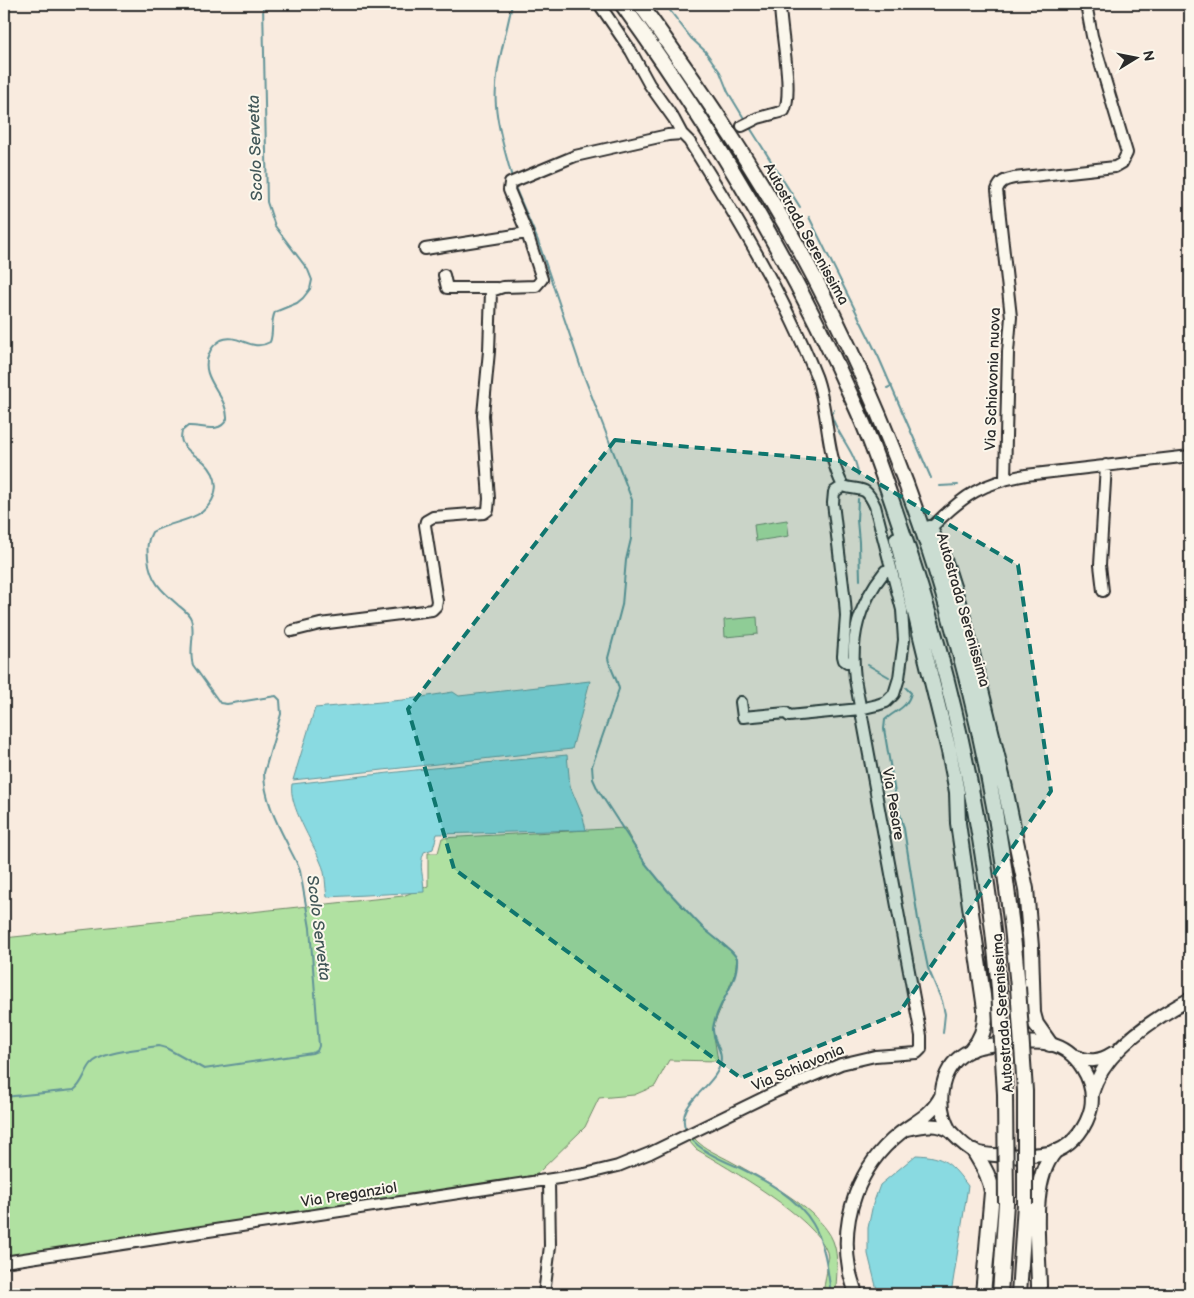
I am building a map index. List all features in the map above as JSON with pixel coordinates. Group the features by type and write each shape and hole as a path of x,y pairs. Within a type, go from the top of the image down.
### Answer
{"highway":[{"name":"Autostrada Serenissima","path":"622,4 707,128 748,194 820,330 870,442 915,568 938,645 973,793 993,922 1005,1094 1006,1203 1000,1294"},
{"name":"Autostrada Serenissima","path":"640,4 689,72 736,143 797,245 849,348 877,411 907,487 934,564 957,641 979,726 1013,921 1025,1091 1024,1204 1019,1294"},
{"path":"877,411 892,433 946,565 964,621 1005,788 1026,889 1031,947 1033,1012 1036,1024 1050,1044"},
{"path":"870,442 872,460 897,539 947,742 957,792 958,823 985,1009 985,1026 977,1044 972,1049"},
{"path":"974,1151 987,1172 992,1192 983,1294"},
{"path":"1039,1294 1037,1214 1042,1173 1045,1163 1054,1152"}],"main road":[{"path":"1117,1051 1099,1075 1084,1126 1072,1141 1054,1152 997,1155 974,1151 964,1145 950,1131 942,1115 942,1087 950,1068 958,1058 972,1049 1035,1042 1050,1044 1084,1060 1094,1061 1117,1051 1144,1029 1190,999"},
{"path":"1072,1055 1087,1076 1092,1096"},
{"path":"856,1294 849,1268 847,1239 850,1212 855,1193 879,1155 898,1135 931,1112 941,1096"},
{"path":"907,1129 928,1125 950,1131"}],"street":[{"path":"599,4 631,51 682,134 696,152 757,253 801,340 817,378 833,456 843,486"},
{"path":"746,124 784,110 788,100 780,4"},
{"name":"Via Schiavonia nuova","path":"1005,479 1008,352 1011,317 996,190 1004,180 1014,178 1115,167 1122,163 1127,154 1092,36 1086,4"},
{"path":"444,275 447,288 536,286 542,279 540,269 509,190 509,185 575,156 668,135 682,134"},
{"path":"425,249 527,232"},
{"path":"292,631 320,624 426,612 436,606 436,591 425,525 426,521 433,517 484,513 490,506 483,415 489,351 490,299 491,291 497,288"},
{"path":"934,525 974,491 1005,479 1190,456"},
{"path":"1104,591 1100,565 1106,465"},
{"path":"741,702 743,716 786,713 789,716 860,709 886,702 894,694 899,678 904,640 902,610 870,496 861,488 843,486 834,492 832,503 845,602 846,616 843,656 847,662 853,662"},
{"name":"Via Pesare","path":"885,571 876,583 858,619 854,635 853,662 860,709 921,1036 921,1049"},
{"name":"Via Schiavonia","path":"690,1134 821,1071 858,1059 892,1054 917,1053 921,1049"},
{"name":"Via Preganziol","path":"4,1262 549,1180 618,1166 690,1134"},
{"path":"544,1294 550,1246 549,1180"}],"highlighted area":[{"path":"615,440 840,461 1018,565 1051,791 899,1013 741,1078 454,869 408,709"}],"green space":[{"path":"787,520 789,536 756,541 754,525"},
{"path":"757,617 758,634 725,637 724,620"},
{"path":"625,828 649,868 670,893 703,928 730,949 737,958 735,973 713,1030 718,1061 669,1060 655,1086 634,1095 599,1098 585,1127 537,1174 429,1199 4,1257 4,938 403,896 428,886 428,853 438,853 442,838"},
{"path":"694,1138 707,1149 789,1196 816,1218 826,1229 833,1241 836,1253 835,1294 823,1294 828,1256 819,1238 789,1209 749,1181 696,1149 688,1140"}],"water":[{"path":"590,681 572,749 293,780 315,708 403,700 453,692 459,696"},
{"path":"567,755 570,786 583,817 586,830 437,834 433,849 424,852 422,858 421,867 424,892 327,897 323,867 297,813 292,793 292,784"},
{"path":"916,1155 941,1159 957,1172 968,1186 951,1294 878,1294 868,1254 868,1228 873,1204 880,1185"}],"waterway":[{"name":"Scolo Servetta","path":"4,1097 74,1090 91,1064 96,1060 110,1054 128,1051 159,1046 204,1069 312,1053 317,1051 319,1046 310,928 300,871 275,818 266,791 264,773 281,714 280,700 276,696 227,704 220,703 193,665 191,654 193,630 190,617 158,585 151,573 148,554 148,542 152,532 202,512 212,501 215,494 215,481 209,468 188,450 181,438 182,431 188,426 215,428 220,427 227,419 223,402 207,371 211,350 219,341 227,338 257,345 270,342 275,312 297,303 303,298 310,289 312,280 308,270 275,226 267,202 263,4"},
{"path":"512,4 498,67 496,106 502,142 512,178"},
{"path":"665,4 691,38 705,51 720,72 728,92 745,120"},
{"path":"749,126 800,207"},
{"path":"514,185 538,241 582,371 632,500 631,539 626,560 622,605 608,658 619,689 592,766 593,779 598,790 645,863 703,928 737,958 735,977 718,1011 713,1028 721,1059 720,1065 712,1079 688,1106 684,1121 686,1130"},
{"path":"809,217 879,358 931,478"},
{"path":"887,388 892,386"},
{"path":"834,410 831,414 851,452 858,475"},
{"path":"940,486 958,485"},
{"path":"858,499 857,520 860,580"},
{"path":"868,665 889,677"},
{"path":"906,688 911,693 907,703 885,720 884,729 896,799 904,829 918,919 928,968 942,1001 945,1014 943,1033"},
{"path":"690,1137 699,1147 770,1184 799,1206 817,1232 823,1249 831,1294"},
{"path":"550,1283 552,1273"}],"tunnel":[{"path":"904,553 928,531"}]}
